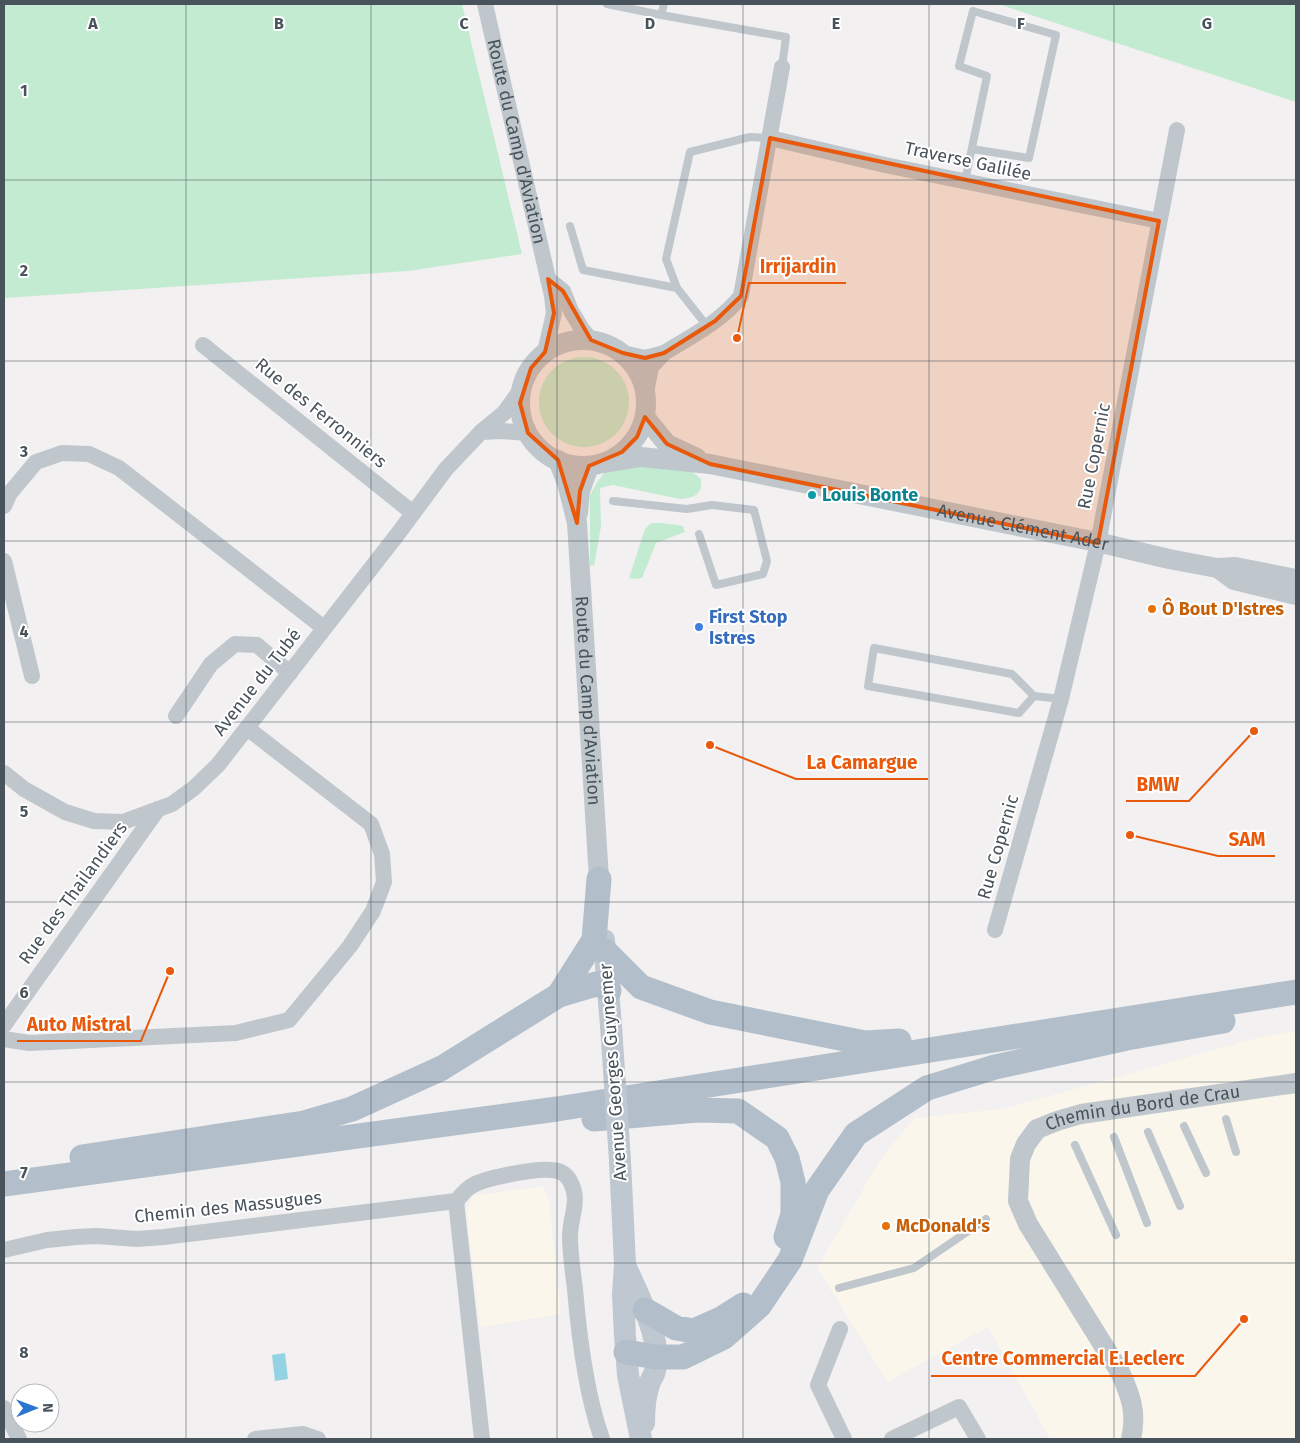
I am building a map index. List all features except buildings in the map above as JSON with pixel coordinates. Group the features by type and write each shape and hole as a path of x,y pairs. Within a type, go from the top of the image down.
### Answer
{"main road":[{"name":"Avenue Georges Guynemer","path":"600,879 612,1026 620,1161 625,1264 623,1296 626,1352 633,1405 642,1439"},
{"path":"559,995 594,940 600,879"},
{"path":"605,951 642,987 710,1012 865,1042 1034,1034"},
{"path":"4,1178 80,1157 304,1123 352,1110 442,1068 559,995 596,984 608,987 609,991"},
{"path":"4,1184 557,1109 1296,992"},
{"path":"626,1352 655,1348 683,1357 724,1337 759,1306 790,1260 817,1190 856,1134 927,1088 995,1067 1117,1040 1296,1008"},
{"path":"432,1127 500,1130 599,1118 697,1110 738,1111 777,1138 787,1158 793,1182 793,1214 784,1245 765,1276 742,1307 694,1331 676,1328 645,1310"},
{"name":"Avenue Georges Guynemer","path":"625,1264 645,1310 655,1348"},
{"path":"648,1439 644,1422 648,1386 655,1371 655,1348 676,1328"}],"street":[{"name":"Route du Camp d'Aviation","path":"485,4 548,279 554,313 545,352"},
{"path":"664,353 645,358 623,353 608,344 591,340 567,342 545,352 531,368 522,388 520,404 522,419 528,433 546,454 573,465 596,464 622,452 637,437 645,417 646,393 651,367 664,353 707,326 734,305 741,296 782,67"},
{"name":"Rue Copernic","path":"995,930 1062,699 1098,543 1177,130"},
{"name":"Traverse Galilée","path":"770,138 1160,221"},
{"path":"548,279 563,291 571,311 582,330 591,340"},
{"name":"Rue des Ferronniers","path":"203,345 413,513"},
{"path":"623,353 638,371 646,393"},
{"name":"Avenue du Tubé","path":"4,774 24,789 65,812 94,821 123,822 172,804 194,788 218,765 446,469 480,432 504,413 522,388"},
{"name":"Avenue Clément Ader","path":"645,417 667,444 710,464"},
{"path":"480,432 528,433"},
{"path":"4,506 10,493 36,462 62,453 89,454 119,468 324,628"},
{"name":"Avenue Clément Ader","path":"596,464 641,457 710,464 1169,559 1217,568 1235,567 1296,579"},
{"name":"Route du Camp d'Aviation","path":"558,460 567,483 577,523"},
{"name":"Route du Camp d'Aviation","path":"596,464 580,492 577,523 600,879"},
{"path":"4,561 32,676"},
{"name":"Avenue Clément Ader","path":"1217,568 1234,580 1296,595"},
{"path":"176,716 211,664 234,644 257,645 290,673"},
{"path":"4,1039 29,1043 236,1033 289,1020 350,946 374,912 384,882 382,854 371,824 247,728"},
{"name":"Rue des Thailandiers","path":"4,1025 158,809"},
{"name":"Chemin du Bord de Crau","path":"1131,1439 1134,1426 1134,1409 1120,1372 1028,1224 1018,1201 1020,1159 1026,1144 1037,1129 1081,1114 1296,1083"},
{"path":"482,1439 456,1201 470,1187 495,1178 539,1170 552,1170 561,1172 569,1179 573,1189 576,1207 570,1235 577,1312 586,1374 602,1439"},
{"name":"Chemin des Massugues","path":"4,1250 47,1240 97,1236 137,1239 164,1237 456,1201"},
{"path":"840,1329 818,1385 844,1439"},
{"path":"892,1439 959,1406 978,1439"},
{"path":"4,1408 19,1439"},
{"path":"255,1439 303,1434 318,1439"}],"lane":[{"path":"607,4 786,37 782,67"},
{"path":"661,15 664,4"},
{"path":"965,181 972,149 988,76 959,66 973,12 1056,35 1030,158 972,149"},
{"path":"707,326 677,288 666,259 690,152 750,137 770,138"},
{"path":"570,226 583,270 677,288"},
{"path":"613,501 687,509 712,505 754,510 767,562 763,574 716,585 699,534"},
{"path":"1034,696 1019,713 868,686 874,648 1012,674 1034,696 1062,699"},
{"path":"1226,1119 1236,1152"},
{"path":"1184,1126 1206,1173"},
{"path":"1148,1132 1180,1206"},
{"path":"1114,1137 1147,1223"},
{"path":"1075,1145 1116,1235"},
{"path":"838,1288 914,1268 986,1219"}],"highlighted area":[{"path":"770,138 1159,221 1098,543 710,464 667,444 645,417 637,437 622,452 589,466 580,491 577,523 558,460 528,433 520,403 531,368 545,352 554,313 548,279 563,291 591,340 623,353 645,358 664,353 715,321 741,296"}],"shaded area":[{"path":"1296,1031 1296,1439 1050,1439 988,1327 887,1382 817,1268 880,1160 914,1118 1003,1109 1264,1036"},
{"path":"543,1186 549,1200 561,1314 480,1327 466,1209 473,1196"}],"green space":[{"path":"4,4 462,4 522,254 408,271 4,298"},
{"path":"998,4 1296,4 1296,102"},
{"path":"584,357 601,361 616,370 625,385 629,402 625,419 616,434 601,443 584,447 567,443 552,434 543,419 539,402 543,385 552,370 567,361"},
{"path":"628,464 691,471 701,479 701,488 693,496 680,499 613,485 600,488 601,526 594,566 590,565 590,495 606,471"},
{"path":"651,523 683,526 685,532 656,543 642,578 629,578 645,529"}],"water":[{"path":"285,1353 288,1379 275,1381 272,1355"}],"place":[{"name":"Irrijardin","path":"737,338"},
{"name":"Louis Bonte","path":"812,495"},
{"name":"Ô Bout D'Istres","path":"1152,609"},
{"name":"First Stop Istres","path":"699,627"},
{"name":"BMW","path":"1254,731"},
{"name":"La Camargue","path":"710,745"},
{"name":"SAM","path":"1130,835"},
{"name":"Auto Mistral","path":"170,971"},
{"name":"McDonald's","path":"886,1226"},
{"name":"Centre Commercial E.Leclerc","path":"1244,1319"}]}
